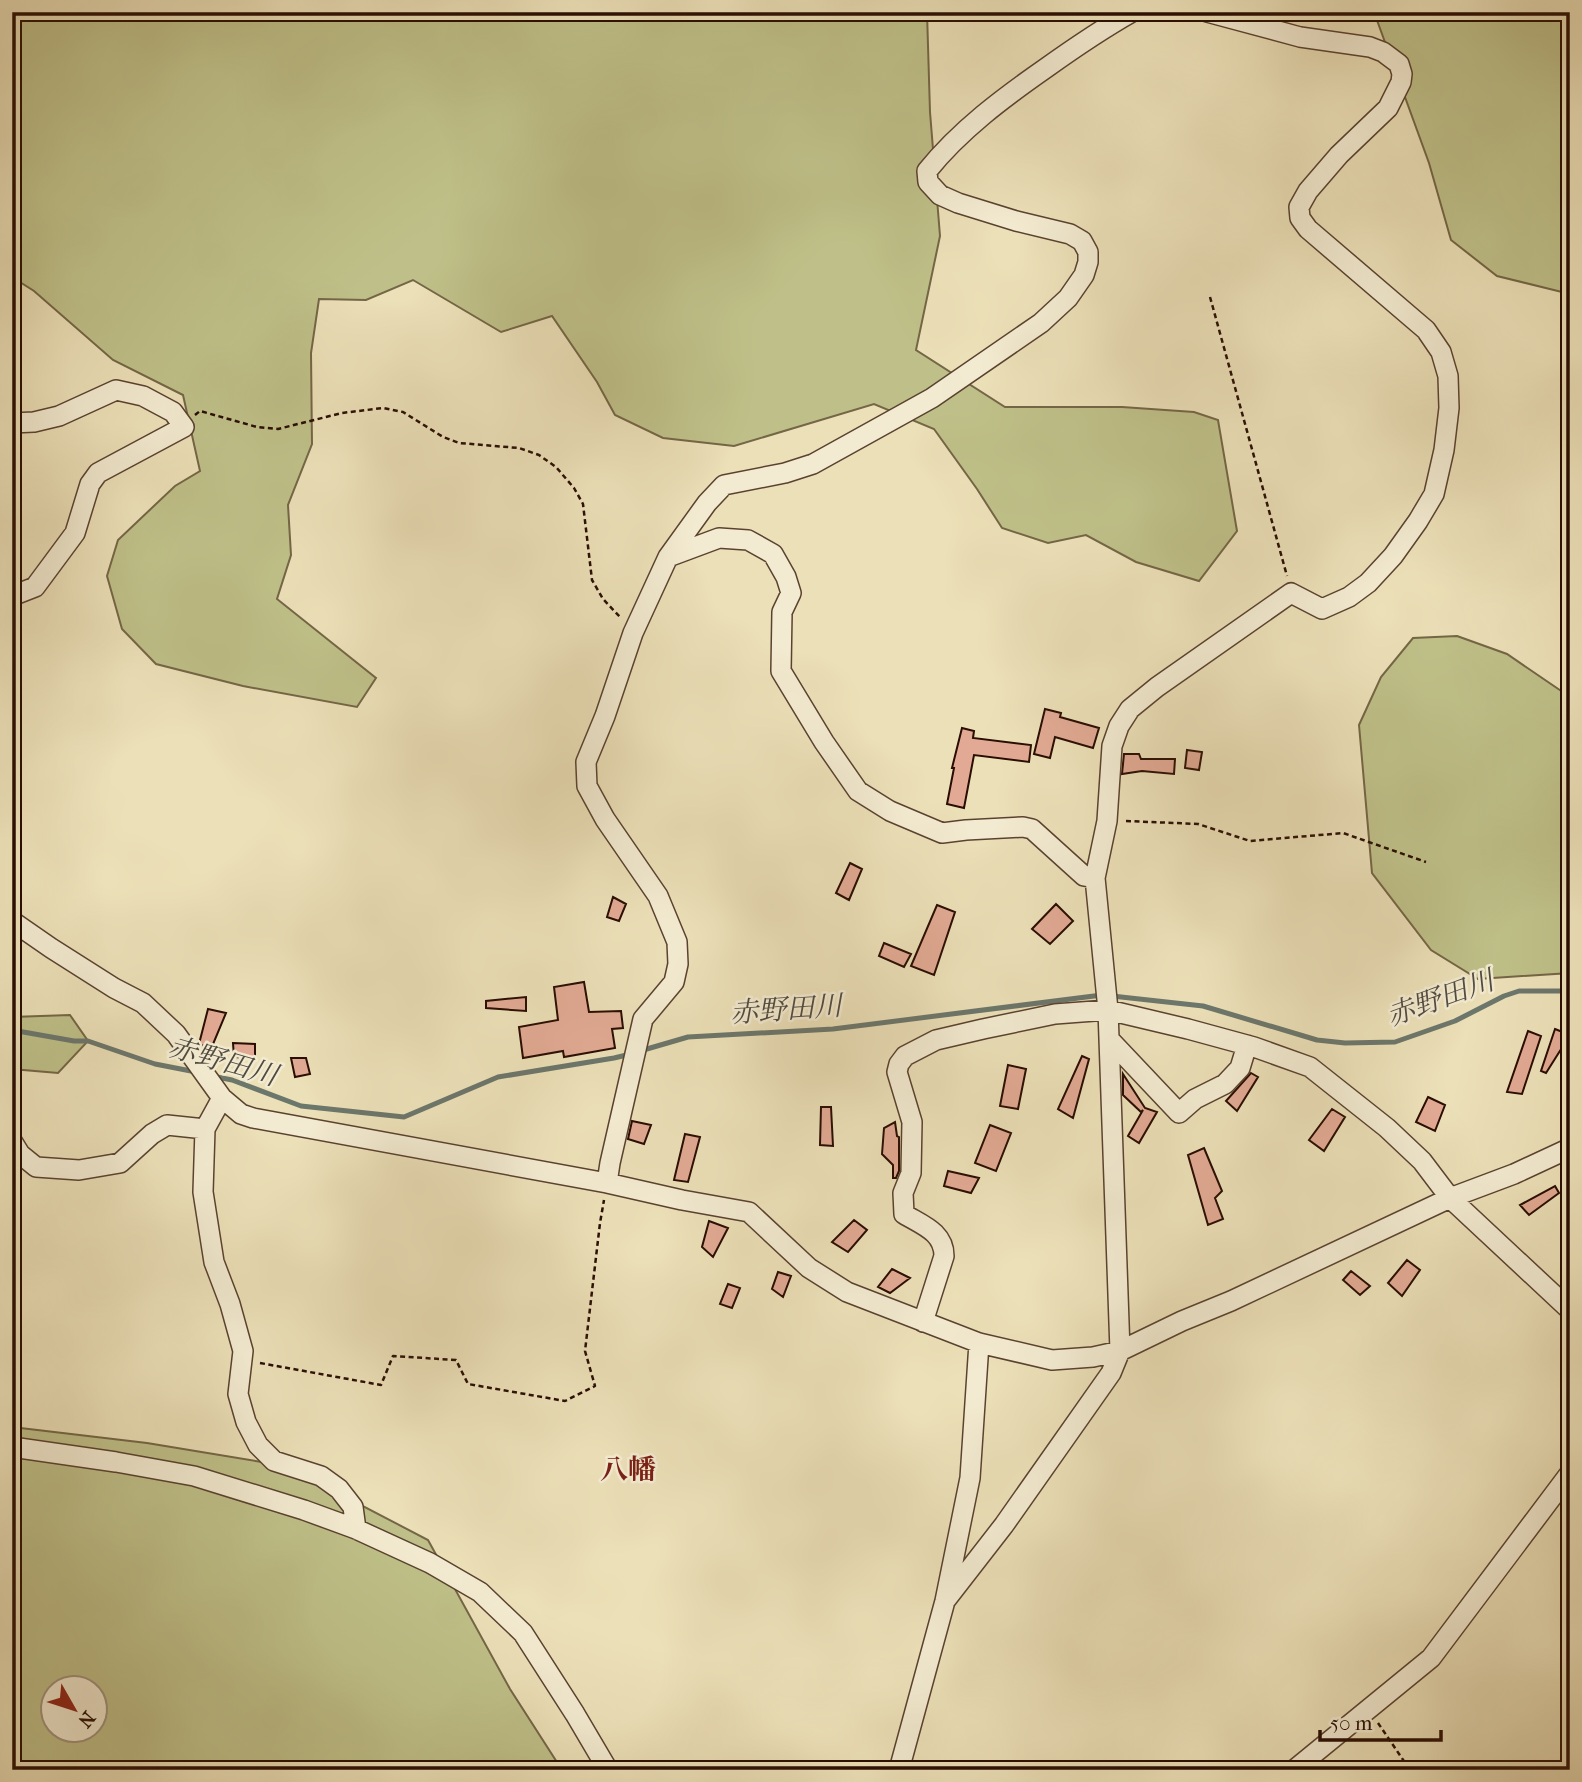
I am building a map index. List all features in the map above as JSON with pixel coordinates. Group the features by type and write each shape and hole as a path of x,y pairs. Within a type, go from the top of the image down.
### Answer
{"street":[{"path":"607,1183 643,1019 674,982 678,964 677,942 658,896 605,819 587,786 586,762 605,716 633,633 667,557 707,503 724,485 813,464 837,452 932,398 1041,323 1068,298 1084,275 1088,262 1088,252 1082,241 1070,234 1016,221 940,195 928,182 927,171 943,151 1008,94 1099,31 1132,12"},
{"path":"945,1601 1004,1525 1111,1373 1120,1351 1107,1001 1095,878 1107,821 1112,746 1119,726 1130,709 1157,687 1292,593 1322,609 1349,597 1368,583 1393,556 1419,521 1434,494 1444,450 1450,408 1448,376 1441,352 1426,330 1308,229 1300,218 1299,207 1308,191 1339,155 1388,108 1401,82 1399,64 1383,52 1370,47 1300,37 1207,12"},
{"path":"12,424 34,422 58,415 116,390 143,396 173,412 184,427 98,473 90,484 75,533 35,587 12,596"},
{"path":"667,557 719,538 748,540 774,554 791,593 782,612 781,671 824,742 858,791 890,810 942,833 1023,827 1032,829 1084,876 1095,878"},
{"path":"12,921 114,988 143,1003 176,1034 222,1098 241,1114 749,1212 809,1268 847,1293 979,1343 1052,1360 1093,1357 1120,1351 1450,1198 1514,1174 1570,1148"},
{"path":"923,1322 944,1256 944,1247 935,1233 904,1214 903,1192 911,1173 912,1122 897,1072 899,1064 905,1056 936,1040 1107,1001 1310,1068 1387,1128 1422,1161 1450,1198 1570,1310"},
{"path":"1109,1039 1179,1114 1195,1099 1225,1084 1240,1068 1247,1045"},
{"path":"222,1098 205,1129 203,1192 214,1262 230,1304 243,1351 238,1394 246,1422 258,1445 274,1461 321,1476 339,1489 353,1507 356,1529"},
{"path":"12,1142 20,1154 36,1167 79,1170 121,1163 152,1134 167,1125 205,1129"},
{"path":"898,1770 945,1601 970,1478 979,1343"},
{"path":"12,1447 194,1476 356,1529 430,1563 480,1592 523,1633 608,1770"},
{"path":"1294,1770 1431,1657 1570,1473"}],"path":[{"path":"1210,297 1292,593"},
{"path":"184,427 200,411 257,427 278,429 342,413 383,408 403,412 443,437 459,443 519,449 539,455 556,467 574,488 583,504 592,580 603,599 633,633"},
{"path":"1107,821 1198,824 1250,841 1343,833 1426,862"},
{"path":"242,1359 381,1385 393,1356 456,1360 468,1384 565,1401 595,1386 585,1351 607,1183"},
{"path":"1369,1710 1410,1770"}],"green space":[{"path":"12,12 927,12 930,112 940,236 916,350 1005,407 1122,407 1194,412 1218,420 1237,531 1199,581 1136,562 1086,535 1048,543 1002,528 934,429 874,404 734,446 663,438 615,415 597,382 552,316 501,332 413,280 366,300 319,299 311,353 312,444 288,505 291,555 277,599 376,678 357,707 243,686 156,664 122,629 107,576 118,540 175,486 200,471 183,395 113,360 34,291 12,277"},
{"path":"1374,12 1570,12 1570,468 1562,461 1562,292 1497,276 1451,240 1429,163"},
{"path":"1457,636 1507,654 1570,697 1570,973 1478,979 1431,950 1372,873 1359,725 1381,677 1413,638"},
{"path":"70,1015 88,1041 58,1073 12,1069 12,1017"},
{"path":"12,1427 147,1443 286,1466 428,1540 510,1689 562,1770 12,1770"}],"building":[{"path":"1045,709 1061,713 1060,717 1099,728 1093,748 1055,737 1050,758 1034,754"},
{"path":"962,728 974,731 973,738 1031,745 1029,762 974,755 964,808 947,804"},
{"path":"1187,750 1202,752 1199,770 1185,768"},
{"path":"1124,754 1139,754 1141,759 1175,759 1174,774 1142,771 1122,774"},
{"path":"850,863 862,869 849,900 836,893"},
{"path":"613,897 626,904 619,921 607,917"},
{"path":"1056,904 1073,921 1050,944 1032,929"},
{"path":"937,905 955,912 934,975 911,966"},
{"path":"884,943 911,954 904,967 879,956"},
{"path":"584,982 589,1012 621,1011 623,1028 612,1029 615,1048 564,1057 563,1051 523,1058 519,1027 558,1020 554,987"},
{"path":"526,997 526,1011 486,1008 486,1001"},
{"path":"208,1009 226,1013 211,1049 199,1044"},
{"path":"1555,1029 1570,1035 1546,1073 1541,1071"},
{"path":"1528,1031 1541,1036 1522,1094 1507,1092"},
{"path":"233,1043 255,1044 255,1058 234,1057"},
{"path":"1082,1056 1089,1059 1073,1118 1058,1109"},
{"path":"291,1058 306,1058 310,1074 295,1077"},
{"path":"1008,1065 1026,1069 1018,1109 1000,1106"},
{"path":"1251,1073 1258,1077 1237,1111 1226,1101"},
{"path":"1123,1074 1145,1108 1157,1112 1139,1143 1128,1136 1143,1110 1141,1112 1123,1095"},
{"path":"1428,1097 1445,1105 1435,1131 1416,1122"},
{"path":"821,1107 831,1107 833,1146 820,1145"},
{"path":"1332,1109 1345,1117 1324,1151 1309,1140"},
{"path":"632,1121 651,1125 644,1144 628,1139"},
{"path":"895,1122 899,1137 899,1171 896,1178 893,1178 893,1165 882,1154 884,1128"},
{"path":"990,1125 1011,1133 996,1171 975,1163"},
{"path":"685,1134 700,1137 688,1182 674,1180"},
{"path":"1204,1148 1222,1191 1215,1198 1223,1219 1208,1225 1188,1155"},
{"path":"948,1171 979,1178 971,1193 944,1186"},
{"path":"1555,1186 1559,1193 1529,1215 1520,1205"},
{"path":"854,1220 867,1230 848,1252 832,1242"},
{"path":"709,1221 728,1228 713,1257 702,1247"},
{"path":"1407,1260 1420,1270 1402,1296 1388,1283"},
{"path":"892,1269 910,1278 890,1293 878,1287"},
{"path":"1351,1271 1370,1286 1360,1295 1343,1280"},
{"path":"778,1272 791,1276 783,1297 772,1289"},
{"path":"728,1284 740,1288 732,1308 720,1304"}],"waterway":[{"name":"赤野田川","path":"1112,996 1203,1006 1317,1040 1345,1043 1395,1042 1455,1021 1519,991 1570,991"},
{"name":"赤野田川","path":"640,1051 688,1037 833,1029 1102,995"},
{"name":"赤野田川","path":"12,1030 88,1041 155,1064 196,1072"},
{"name":"赤野田川","path":"212,1076 232,1080 301,1106 404,1117 498,1077 631,1054"}],"district":[{"name":"八幡","path":"628,1469"}]}
